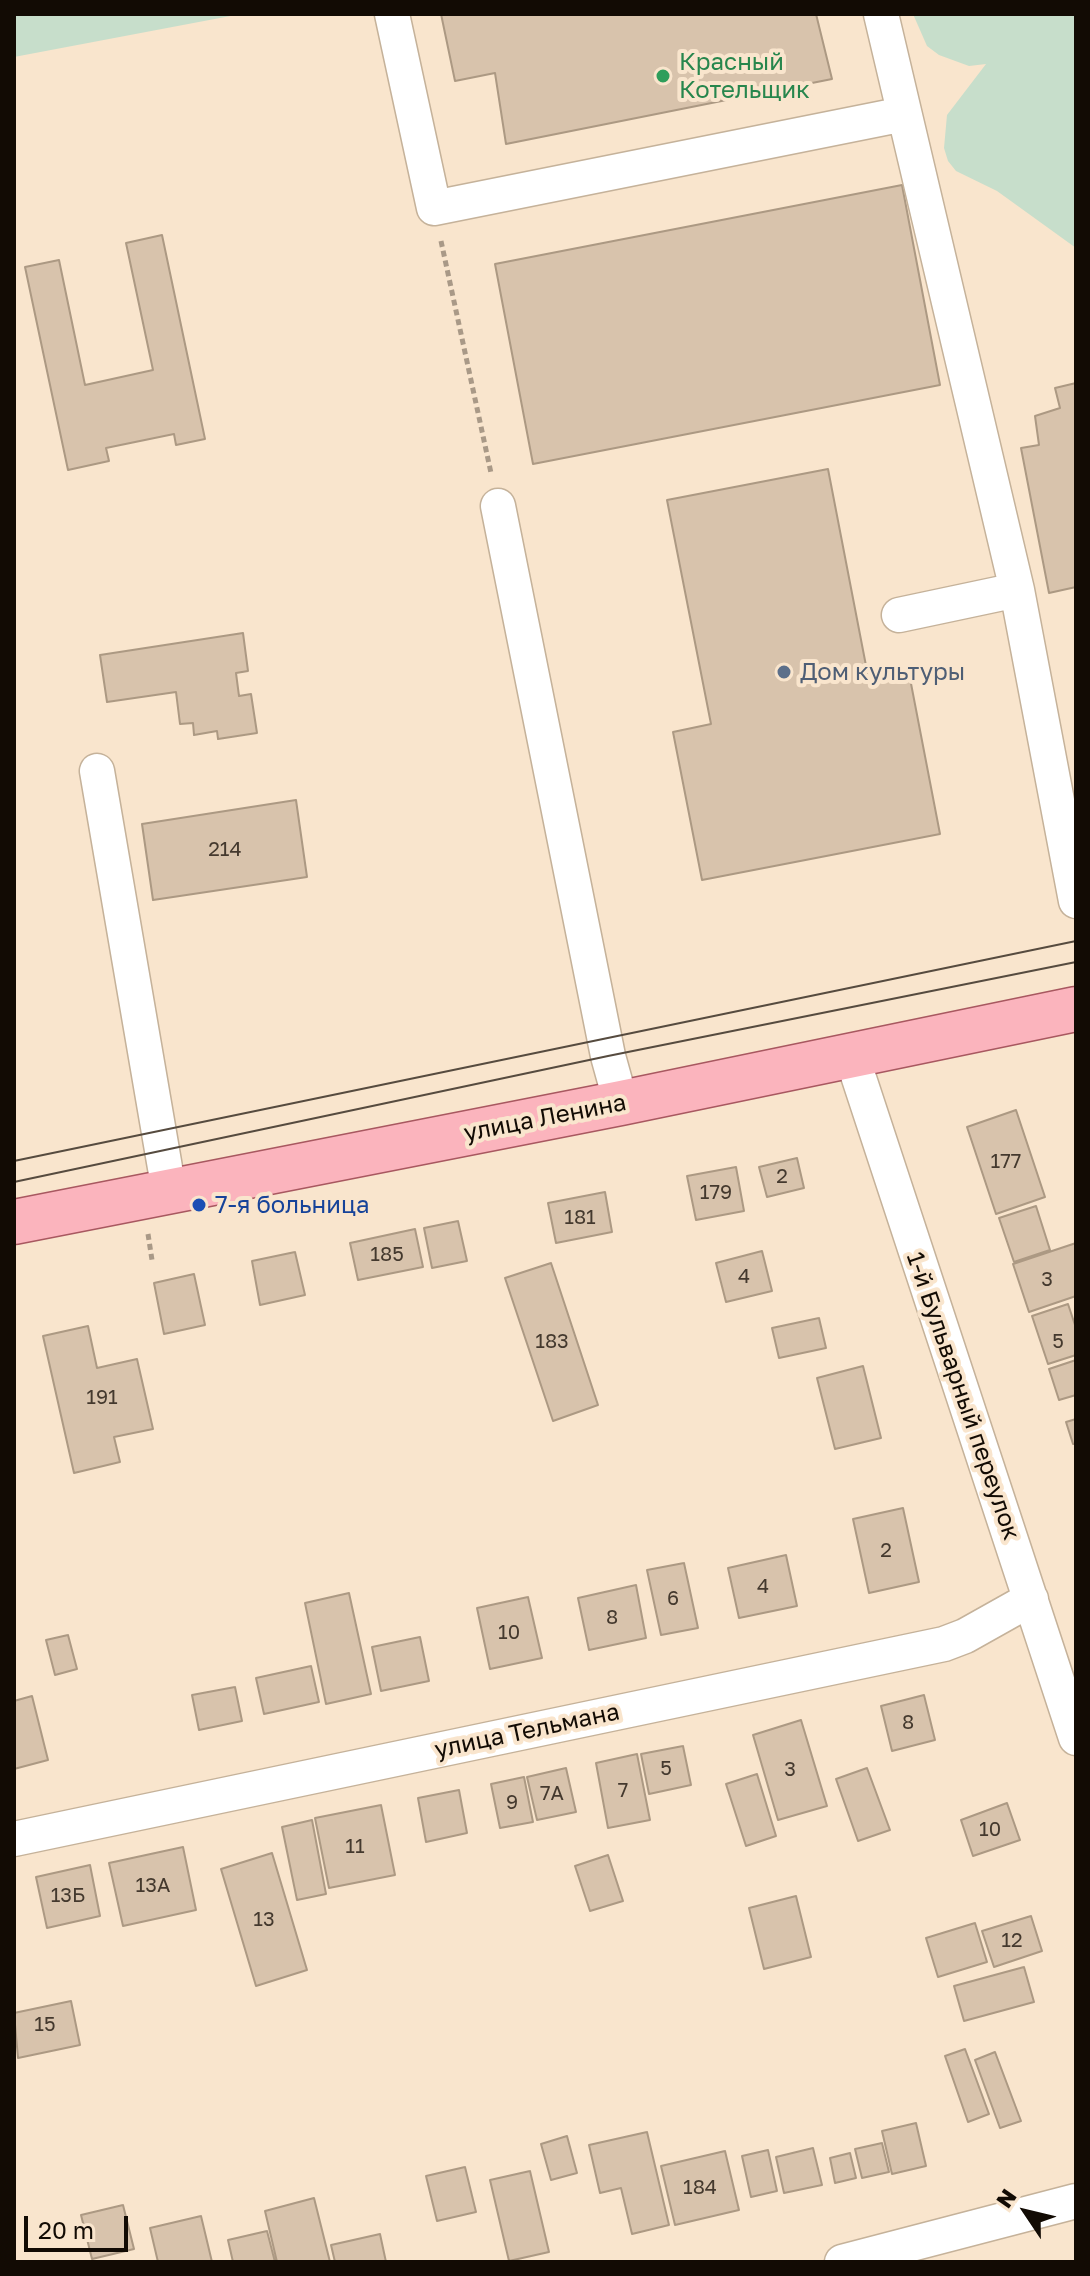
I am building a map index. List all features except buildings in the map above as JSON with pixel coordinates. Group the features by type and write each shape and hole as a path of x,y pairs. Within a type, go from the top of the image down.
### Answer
{"main road":[{"name":"улица Ленина","path":"14,1222 621,1103 1076,1009"}],"street":[{"path":"392,14 434,208 904,114"},
{"path":"881,14 1017,590 1076,901"},
{"path":"498,506 608,1056 621,1103"},
{"path":"899,615 1017,590"},
{"path":"97,771 169,1191"},
{"name":"1-й Бульварный переулок","path":"851,1054 1076,1738"},
{"name":"улица Тельмана","path":"14,1839 944,1644 965,1636 1031,1599"},
{"path":"842,2262 1076,2201"}],"path":[{"path":"434,208 498,506"}],"green space":[{"path":"14,14 241,14 14,57"},
{"path":"913,14 1076,14 1076,248 997,191 956,171 948,161 944,148 947,115 986,64 969,66 939,55 927,46"}],"tram line":[{"path":"14,1161 1076,941"},
{"path":"14,1182 608,1056 1076,962"}],"place":[{"name":"Красный Котельщик","path":"663,76"},
{"name":"Дом культуры","path":"784,672"},
{"name":"7-я больница","path":"199,1205"}]}
